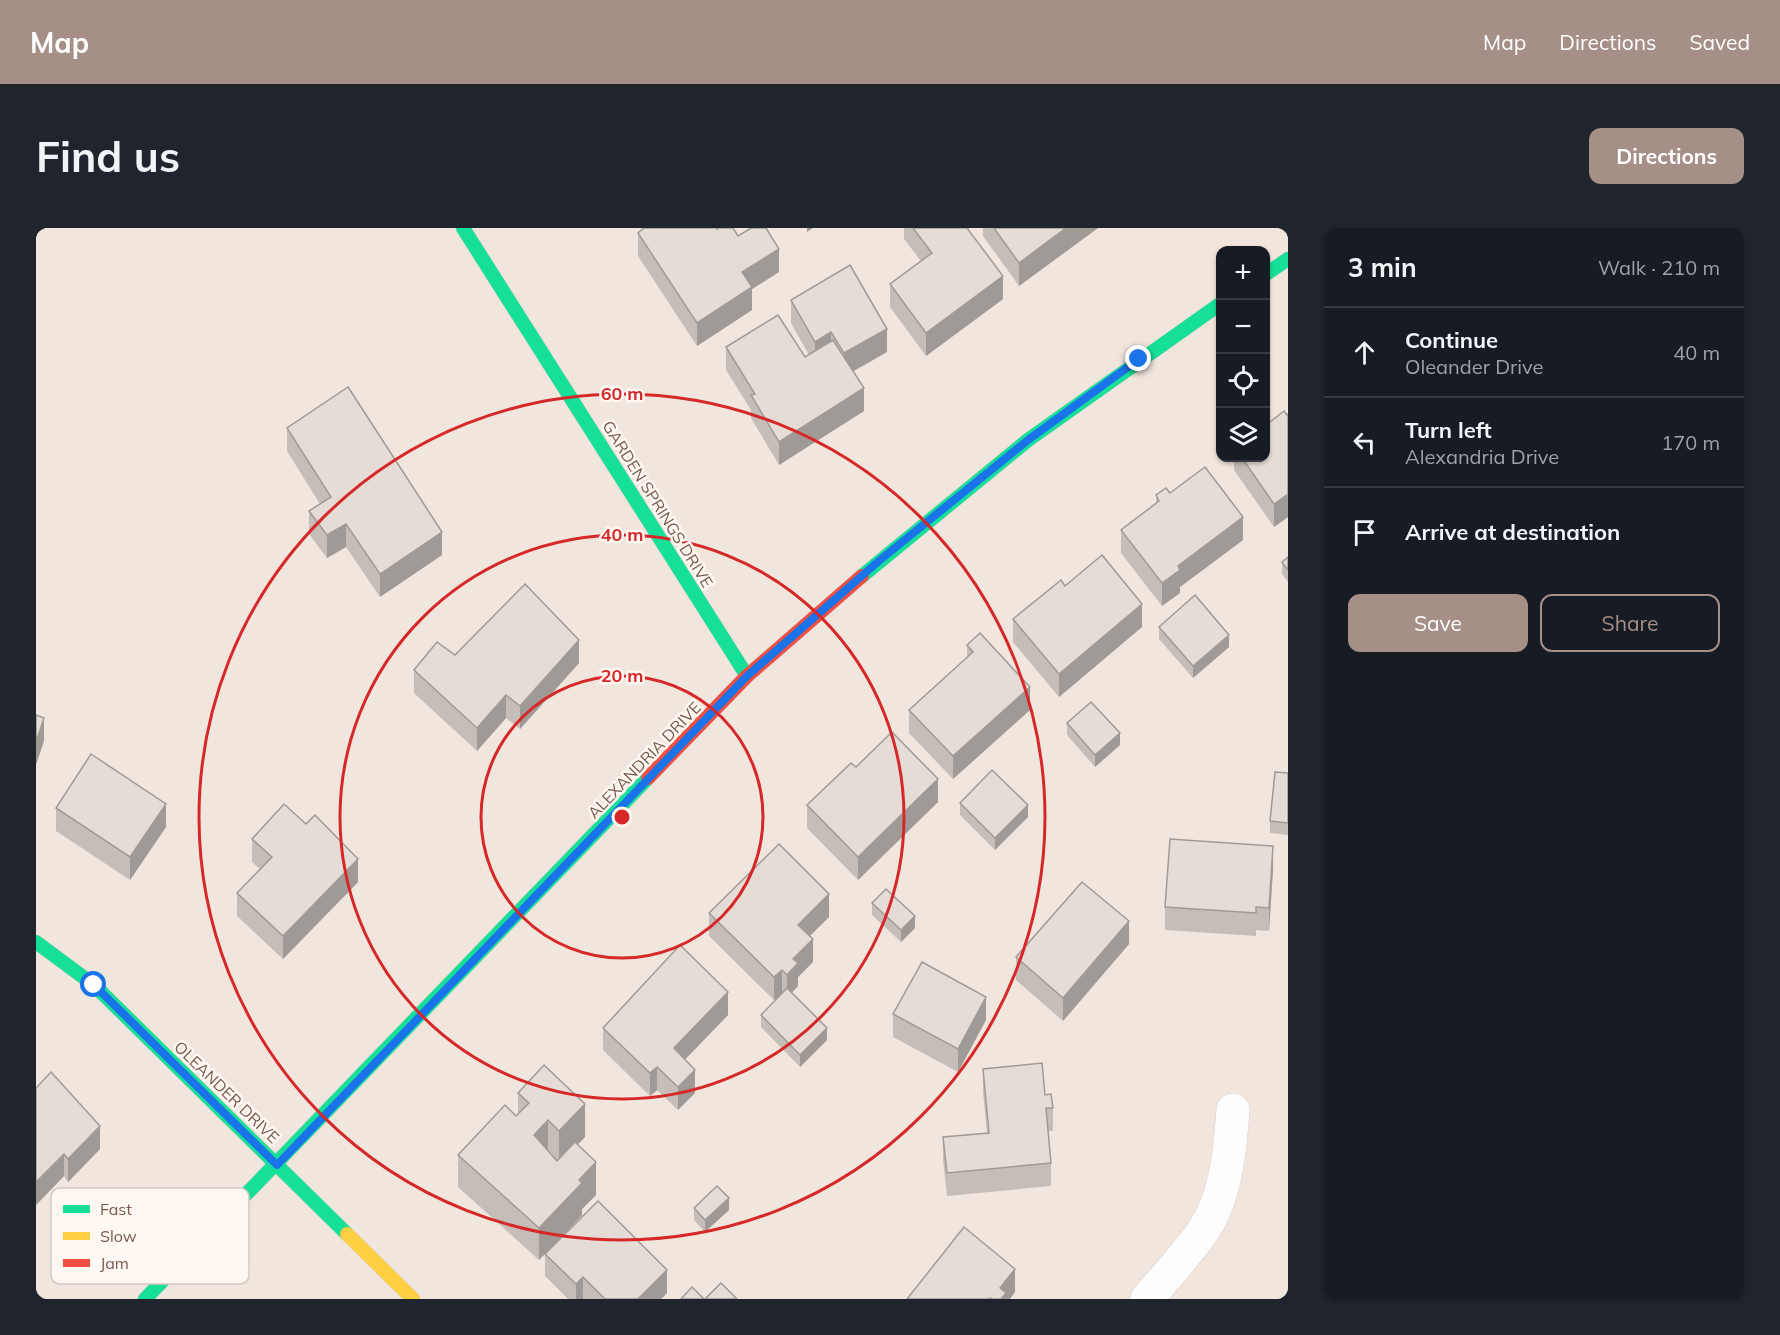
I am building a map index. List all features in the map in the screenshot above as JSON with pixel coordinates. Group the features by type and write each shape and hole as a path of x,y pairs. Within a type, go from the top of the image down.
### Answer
{"street":[{"name":"GARDEN SPRINGS DRIVE","path":"464,228 747,676"},
{"path":"1270,271 1288,259"},
{"name":"ALEXANDRIA DRIVE","path":"249,1193 747,676 880,560 1028,440 1139,359 1216,307"},
{"name":"OLEANDER DRIVE","path":"36,942 94,985 413,1299"},
{"path":"1147,1299 1202,1233 1220,1195 1230,1151 1233,1110"},
{"name":"ALEXANDRIA DRIVE","path":"145,1299 160,1284"}],"shaded area":[{"path":"36,228 1288,228 1288,1299 36,1299"}],"building":[{"path":"644,228 733,228 738,236 751,228 766,228 779,249 742,272 752,287 697,323 638,233"},
{"path":"913,228 967,228 1003,276 926,333 890,284 932,253"},
{"path":"994,228 1066,228 1019,263"},
{"path":"850,265 887,329 844,353 831,332 815,342 791,300"},
{"path":"778,315 805,357 833,340 864,388 779,442 751,395 755,394 726,347"},
{"path":"348,387 442,532 380,574 346,524 327,535 309,511 331,497 287,428"},
{"path":"1284,411 1288,414 1288,494 1274,504 1245,462 1270,462 1270,422"},
{"path":"1205,467 1243,517 1178,566 1180,570 1162,583 1121,530 1159,501 1156,495 1166,488 1170,493"},
{"path":"1102,555 1142,604 1059,674 1013,619 1061,580 1065,586"},
{"path":"1288,557 1288,570 1282,562"},
{"path":"525,584 579,640 520,706 506,695 477,728 414,670 437,642 455,655"},
{"path":"1195,595 1229,635 1193,666 1159,627"},
{"path":"980,633 1030,687 953,756 909,710 973,652 967,645"},
{"path":"1091,702 1120,733 1095,755 1067,723"},
{"path":"36,715 44,718 36,742"},
{"path":"892,732 938,779 858,857 807,805 851,763 856,767"},
{"path":"91,754 166,804 130,857 56,808"},
{"path":"992,770 1028,805 995,838 960,803"},
{"path":"1275,772 1288,773 1288,823 1270,821"},
{"path":"284,804 306,824 315,815 358,859 283,936 237,893 272,857 252,839"},
{"path":"1170,839 1273,846 1269,908 1256,907 1256,913 1165,907"},
{"path":"779,844 829,894 798,925 813,939 793,959 798,963 787,975 782,970 774,977 709,913"},
{"path":"1082,882 1129,921 1063,998 1016,957"},
{"path":"886,889 915,916 901,930 872,903"},
{"path":"680,945 728,992 674,1048 695,1070 678,1087 657,1067 650,1073 603,1028"},
{"path":"922,962 986,997 958,1049 893,1014"},
{"path":"787,988 827,1028 800,1055 761,1015"},
{"path":"1042,1063 1045,1095 1051,1094 1053,1108 1046,1108 1051,1163 947,1173 943,1137 989,1133 983,1069"},
{"path":"544,1065 585,1104 559,1131 548,1120 534,1135 557,1161 575,1142 596,1162 579,1180 582,1183 539,1228 458,1155 505,1105 516,1116 529,1103 518,1093"},
{"path":"51,1072 100,1126 68,1159 64,1154 36,1182 36,1088"},
{"path":"717,1186 729,1198 705,1220 694,1208"},
{"path":"598,1201 667,1270 638,1299 605,1299 583,1277 576,1284 545,1254"},
{"path":"964,1227 1015,1269 1000,1288 1006,1293 1001,1299 907,1299"},
{"path":"721,1283 737,1299 705,1299"},
{"path":"692,1287 704,1299 681,1299"}],"traffic: fast":[{"path":"463,228 747,676"},
{"path":"1270,271 1288,259"},
{"path":"862,576 1028,440 1216,307"},
{"path":"249,1191 648,778"},
{"path":"36,942 94,985 347,1234"},
{"path":"145,1299 159,1284"}],"traffic: slow":[{"path":"347,1234 413,1299"}],"traffic: jam":[{"path":"648,778 747,676 862,576"}],"route":[{"path":"94,985 277,1165 747,676 880,560 1028,440 1139,359"}]}
